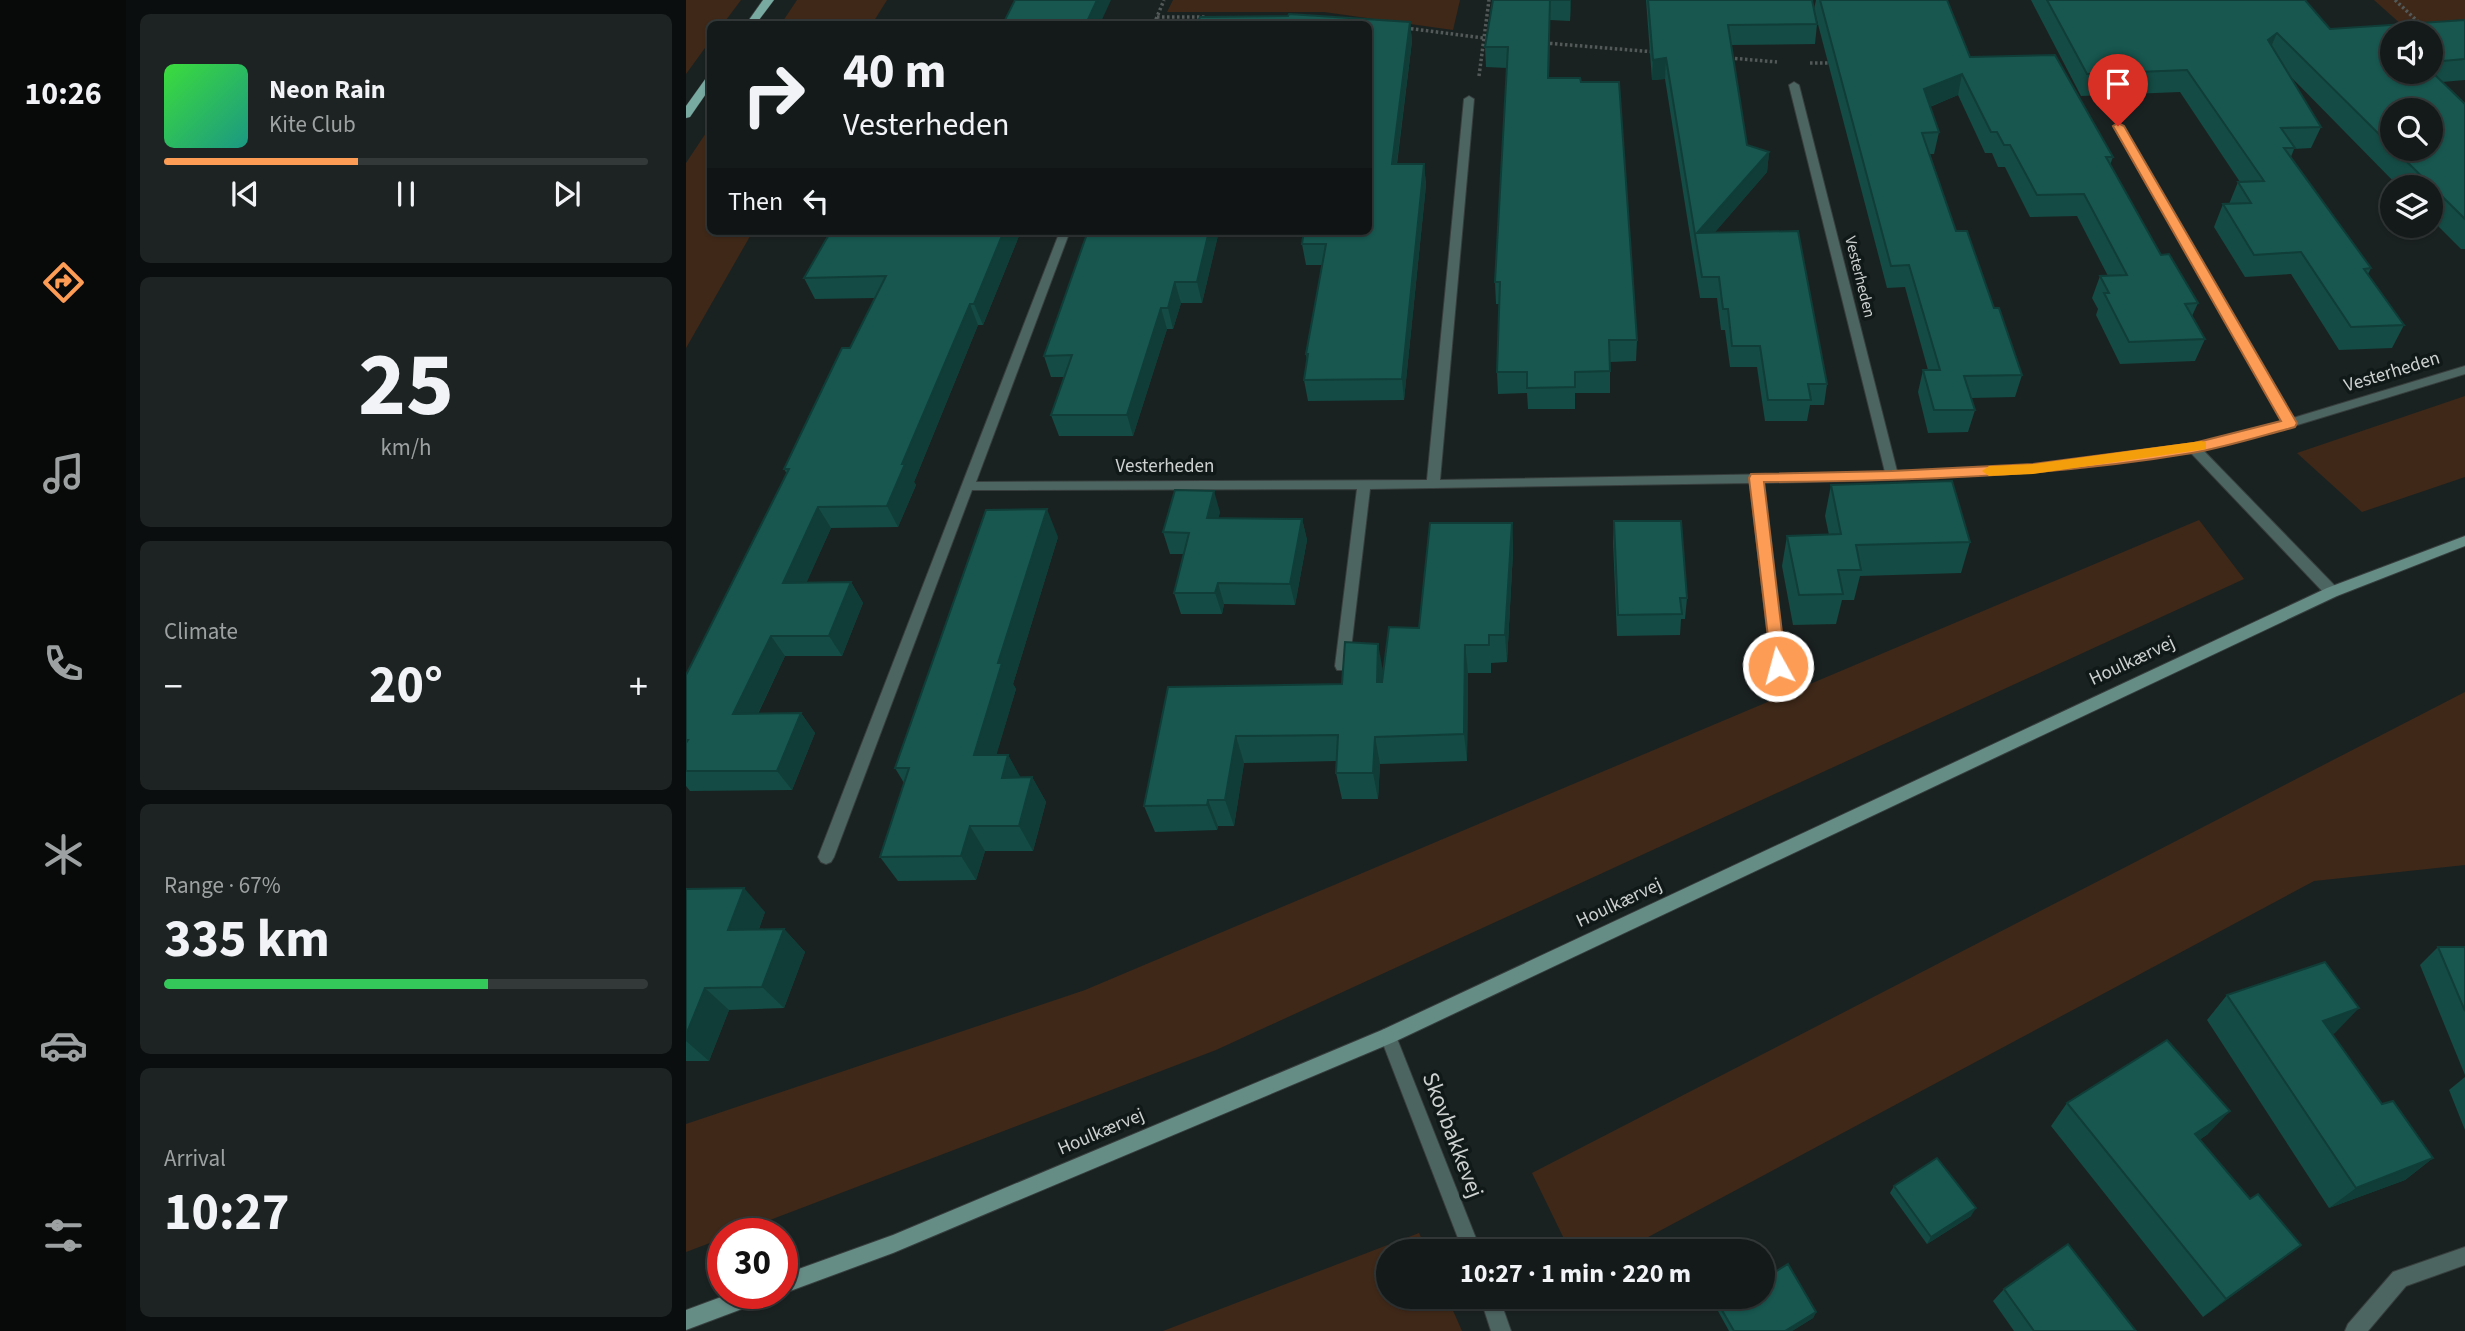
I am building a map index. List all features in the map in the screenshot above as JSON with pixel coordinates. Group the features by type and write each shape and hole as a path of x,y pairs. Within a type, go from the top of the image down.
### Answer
{"main road":[{"path":"753,21 769,0"},
{"path":"686,114 707,84"}],"street":[{"name":"Vesterheden","path":"1794,85 1892,476"},
{"path":"1433,484 1469,99"},
{"path":"2118,126 2290,423"},
{"path":"826,857 1063,235"},
{"name":"Vesterheden","path":"966,486 1433,484 1892,476 2033,469 2194,448 2290,423 2465,370"},
{"path":"2194,448 2332,592"},
{"path":"1756,478 1778,666"},
{"path":"1342,666 1364,485"},
{"name":"Houlkærvej","path":"798,1279 894,1244 1388,1036 2332,592 2465,541"},
{"name":"Skovbakkevej","path":"1388,1036 1467,1239"},
{"path":"2355,1331 2400,1279 2465,1256"},
{"path":"686,1320 716,1309"},
{"path":"1494,1309 1501,1331"}],"path":[{"path":"1155,21 1164,0"},
{"path":"1469,99 1478,88 1489,0"},
{"path":"2395,0 2417,21"},
{"path":"1157,17 1212,17"},
{"path":"1402,27 1497,39"},
{"path":"1539,43 1664,53"},
{"path":"1719,57 1788,63"},
{"path":"1801,63 1839,64"}],"shaded area":[{"path":"686,0 741,0 725,21 707,21 707,45 686,74"},
{"path":"797,0 887,0 874,21 783,21"},
{"path":"1173,0 1460,0 1453,30 1324,12 1167,12"},
{"path":"2374,0 2465,0 2465,19 2398,21"},
{"path":"707,132 707,235 751,235 686,348 686,163"},
{"path":"2465,396 2465,477 2362,512 2297,453"},
{"path":"2199,520 2244,579 1216,1050 775,1218 707,1218 707,1244 686,1252 686,1124 1085,990"},
{"path":"2465,692 2465,865 2314,881 1644,1239 1564,1239 1532,1173"},
{"path":"1419,1233 1422,1239 1403,1239"},
{"path":"1376,1249 1376,1309 1452,1309 1462,1331 1163,1331"}],"building":[{"path":"1015,0 1097,0 1087,21 1004,21"},
{"path":"1493,0 1550,0 1548,78 1580,78 1581,82 1619,82 1637,340 1609,340 1610,371 1575,372 1575,387 1527,388 1527,372 1497,372 1500,282 1495,282 1508,47 1485,47"},
{"path":"1648,0 1812,0 1817,24 1728,25 1747,145 1769,152 1697,233 1798,231 1827,384 1808,384 1811,400 1768,400 1760,346 1732,346 1728,309 1723,309 1719,277 1702,277 1666,58 1653,60"},
{"path":"1820,0 1947,0 1970,57 2055,55 2113,157 2106,157 2161,255 2169,254 2198,303 2185,304 2205,339 2129,342 2104,293 2109,293 2100,276 2127,275 2084,194 2037,195 2010,145 2004,145 1997,132 1991,132 1962,74 1924,89 1939,132 1922,133 1956,231 1967,231 1994,308 1999,308 2022,375 1964,376 1975,410 1934,410 1923,370 1940,370 1909,265 1891,266"},
{"path":"2047,0 2305,0 2330,29 2380,26 2380,84 2443,83 2465,104 2465,219 2443,197 2443,175 2420,175 2406,161 2443,161 2443,98 2380,98 2380,135 2277,33 2268,40 2321,127 2281,128 2295,148 2284,148 2371,268 2364,269 2404,325 2351,327 2301,252 2254,255 2223,204 2251,203 2238,182 2264,181 2187,70 2087,74"},
{"path":"1288,16 1410,22 1392,164 1424,164 1402,379 1304,380 1306,354 1326,244 1302,244 1303,235 1372,235 1372,21 1198,21 1200,17"},
{"path":"2465,20 2465,59 2443,61 2443,21"},
{"path":"829,235 1002,235 974,304 970,304 887,506 818,507 783,583 851,582 829,636 771,636 733,714 801,713 777,771 686,771 686,675 789,469 784,469 842,348 850,348 886,276 804,278"},
{"path":"1087,235 1208,235 1197,282 1175,282 1168,308 1161,308 1127,415 1051,415 1072,355 1044,356"},
{"path":"1952,481 1970,542 1856,545 1861,570 1838,570 1843,594 1799,595 1787,536 1841,534 1831,485"},
{"path":"1175,490 1214,491 1207,518 1302,519 1290,584 1218,583 1215,593 1174,593 1189,533 1163,532"},
{"path":"1047,509 998,663 1002,663 974,755 1008,755 1002,778 1032,777 1019,826 970,826 961,856 880,857 909,768 895,768 986,510"},
{"path":"1614,521 1681,521 1687,598 1680,598 1682,614 1618,615"},
{"path":"1430,523 1512,523 1505,635 1489,635 1489,645 1465,645 1464,734 1375,737 1373,773 1336,773 1338,735 1236,736 1225,800 1208,800 1207,805 1144,806 1168,687 1342,684 1345,642 1378,644 1377,682 1382,682 1389,627 1419,628"},
{"path":"744,888 728,930 784,929 762,987 705,988 686,1035 686,889"},
{"path":"2438,947 2465,947 2465,1011"},
{"path":"2325,962 2359,1008 2323,1021 2382,1104 2393,1101 2433,1158 2356,1188 2227,995"},
{"path":"2167,1040 2230,1111 2195,1134 2250,1199 2258,1194 2301,1245 2226,1299 2067,1103"},
{"path":"1937,1158 1976,1208 1931,1237 1894,1186"},
{"path":"2068,1244 2136,1331 2034,1331 2004,1289"},
{"path":"1788,1264 1816,1312 1785,1331 1734,1331 1721,1309 1775,1309 1775,1272"}],"slow traffic":[{"path":"1989,471 2033,469 2201,446"}],"route":[{"path":"1778,666 1756,478 1892,476 2033,469 2194,448 2290,423 2118,126"}]}
